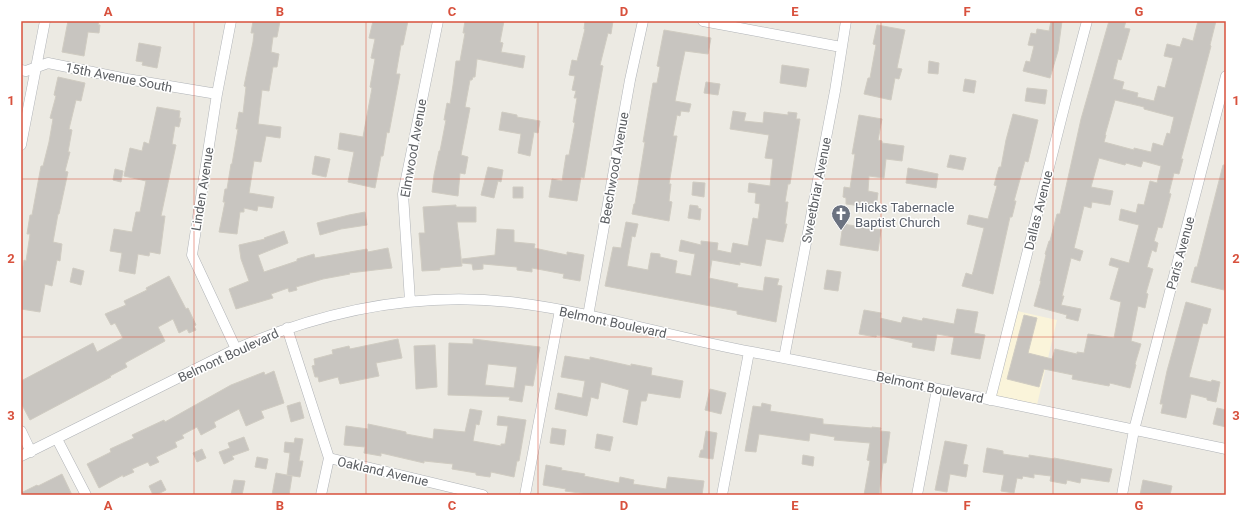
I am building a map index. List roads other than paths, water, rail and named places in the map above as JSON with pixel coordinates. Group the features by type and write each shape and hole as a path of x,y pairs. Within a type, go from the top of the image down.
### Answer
{"street":[{"path":"21,145 45,21"},
{"name":"Linden Avenue","path":"231,21 217,94 192,255 236,349"},
{"name":"Elmwood Avenue","path":"410,301 403,194 438,21"},
{"name":"Beechwood Avenue","path":"588,316 630,80 643,21"},
{"path":"703,21 841,47"},
{"name":"Sweetbriar Avenue","path":"784,358 835,91 846,21"},
{"name":"Dallas Avenue","path":"990,400 1087,21"},
{"name":"15th Avenue South","path":"21,70 26,71 48,63 127,79 217,94"},
{"name":"Paris Avenue","path":"1122,495 1134,430 1226,76"},
{"name":"Belmont Boulevard","path":"21,456 236,349 287,328 324,317 410,301 472,300 518,303 560,310 749,352 937,389 1226,449"},
{"path":"525,495 560,310"},
{"path":"287,328 328,458 321,495"},
{"path":"722,495 749,352"},
{"path":"917,495 937,389"},
{"path":"21,431 31,452"},
{"path":"57,438 86,495"},
{"name":"Oakland Avenue","path":"328,458 483,495"}],"place":[{"name":"Hicks Tabernacle Baptist Church","path":"841,231"}]}
